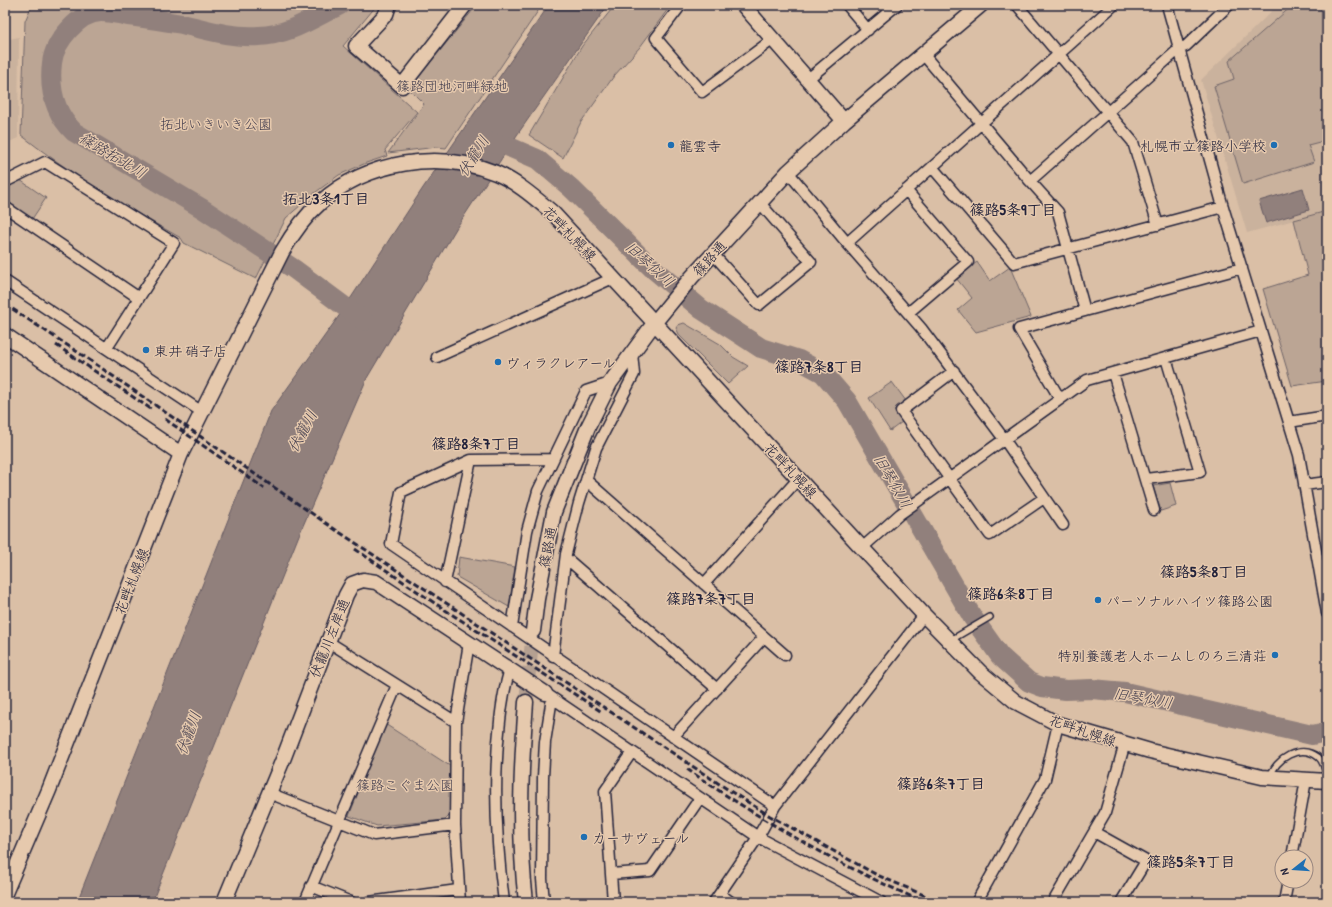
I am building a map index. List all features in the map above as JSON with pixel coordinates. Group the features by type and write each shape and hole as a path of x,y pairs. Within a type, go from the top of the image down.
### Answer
{"main road":[{"path":"389,5 386,14 356,46 402,86 465,5"},
{"path":"743,5 844,121"},
{"name":"篠路通","path":"533,631 537,599 554,512 588,427 610,383 655,322 688,281 788,172 844,121 981,5"},
{"name":"花畔札幌線","path":"5,893 49,790 181,454 270,275 294,232 321,201 358,178 394,165 436,162 479,168 509,180 553,213 924,614 980,672 1016,702 1058,724 1172,756 1269,778 1327,781"},
{"path":"5,335 181,454"},
{"name":"伏籠川左岸通","path":"224,902 269,793 327,640 352,584 363,580 376,582 548,695"},
{"path":"526,702 520,772 520,831 526,902"}],"street":[{"path":"681,5 656,38 702,92 772,40"},
{"path":"847,5 868,30"},
{"path":"808,79 897,5"},
{"path":"1017,5 1133,142 1158,225"},
{"path":"846,243 1114,5"},
{"path":"1167,5 1223,207 1299,455 1304,485 1322,559 1327,613"},
{"path":"1030,181 1179,49 1186,46 1229,5"},
{"path":"923,54 1058,212 1085,311"},
{"path":"5,182 45,162 174,243 107,348"},
{"path":"932,167 1014,263 1223,207"},
{"path":"788,172 846,243 908,313 954,371 1004,439 1063,525"},
{"path":"906,190 968,262 908,313"},
{"path":"713,254 759,305 811,262 760,203"},
{"path":"5,207 139,298"},
{"path":"1060,399 1019,329 1242,268"},
{"path":"437,356 614,278"},
{"path":"5,281 202,412"},
{"path":"862,548 900,514 1087,380 1261,331"},
{"path":"553,656 566,558 586,480 596,448 634,374 632,353"},
{"path":"1146,479 1200,472 1166,358"},
{"path":"954,371 901,411 948,479 990,535 1044,498"},
{"path":"1113,373 1146,479 1154,510"},
{"path":"512,627 527,531 538,491 552,459 586,391 610,383"},
{"path":"1289,422 1327,416"},
{"path":"552,459 471,460 401,492 391,544 553,656 775,806"},
{"path":"446,582 471,460"},
{"path":"704,584 799,478"},
{"path":"586,480 785,655"},
{"path":"1304,485 1327,482"},
{"path":"566,558 717,688"},
{"path":"731,902 717,898 758,837 775,806 924,614"},
{"path":"673,737 764,637"},
{"path":"327,640 456,722"},
{"path":"460,902 454,825 456,722 469,643"},
{"path":"504,902 495,792 499,730 504,685 510,670"},
{"path":"305,902 397,685"},
{"path":"548,695 758,837 881,902"},
{"path":"544,902 542,879 543,777 548,695"},
{"path":"979,902 977,901 1045,779 1058,724"},
{"path":"1053,902 1105,813 1125,743"},
{"path":"613,902 605,791 632,752"},
{"path":"1293,849 1306,780"},
{"path":"269,793 374,835 454,825"},
{"path":"611,874 650,871 700,798"},
{"path":"1094,832 1146,861 1121,902"},
{"path":"311,886 351,902"},
{"path":"1284,902 1286,889"},
{"path":"369,902 458,890"}],"lane":[{"path":"950,641 990,617"},
{"path":"1269,778 1272,769 1285,756 1301,753 1316,756 1321,760 1327,781"}],"shaded area":[{"name":"札幌市立篠路小学校","path":"1278,5 1327,5 1327,211 1247,233 1201,80"},
{"path":"19,37 18,138 5,144 5,40"}],"green space":[{"name":"拓北いきいき公園","path":"32,5 377,5 343,46 417,112 385,150 387,156 366,163 339,175 316,192 286,218 256,279 184,243 181,238 79,177 21,135 25,21"},
{"name":"篠路団地河畔緑地","path":"477,5 542,5 446,148 437,147 388,153 424,104 409,89"},
{"name":"篠路団地河畔緑地","path":"615,5 671,5 640,47 614,76 581,122 563,158 529,135 582,46"},
{"name":"札幌市立篠路小学校","path":"1293,5 1327,5 1327,140 1308,145 1314,162 1243,184 1214,86 1234,79 1229,61"},
{"path":"20,180 46,198 32,219 5,201 5,187"},
{"path":"1327,211 1327,381 1292,386 1263,289 1308,275 1294,220"},
{"path":"977,262 990,281 1010,267 1031,317 976,332 958,310 972,298 956,278"},
{"path":"684,323 720,344 733,357 748,366 728,384 680,336 676,328 678,325"},
{"path":"892,382 906,401 894,410 902,422 890,431 869,398"},
{"path":"1170,483 1176,506 1161,511 1153,486"},
{"path":"459,557 515,567 509,607 457,577"},
{"name":"篠路こぐま公園","path":"385,724 450,766 450,815 445,820 377,826 349,816"}],"water":[{"name":"伏籠川","path":"549,5 608,5 517,135 457,227 367,378 299,535 152,902 77,902 271,411 341,313 423,188"},
{"path":"1303,188 1309,210 1266,223 1259,201"}],"waterway":[{"name":"篠路拓北川","path":"340,5 281,33 259,36 230,35 182,24 111,13 93,13 76,23 57,46 52,63 51,82 57,109 67,125 74,132 203,209 294,269 364,321"},
{"name":"旧琴似川","path":"482,141 507,146 537,159 571,188 651,267 701,309 761,348 799,360 823,373 847,401 973,618 1000,656 1029,682 1042,687 1066,690 1092,689 1125,692 1312,735 1327,732"}],"tunnel":[{"path":"526,702 533,631"}],"railway":[{"path":"5,304 94,363 333,528 730,791 770,816 877,875 940,902"},
{"path":"56,345 151,409"},
{"path":"165,419 264,488"},
{"path":"355,549 436,604 602,712"},
{"path":"687,769 744,807 802,842 862,873 924,902"}],"place":[{"name":"龍雲寺","path":"671,145"},
{"name":"札幌市立篠路小学校","path":"1274,145"},
{"name":"東井 硝子店","path":"146,350"},
{"name":"ヴィラクレアール","path":"498,362"},
{"name":"パーソナルハイツ篠路公園","path":"1098,600"},
{"name":"特別養護老人ホームしのろ三清荘","path":"1275,655"},
{"name":"カーサヴェール","path":"584,837"}],"district":[{"name":"拓北3条1丁目","path":"326,198"},
{"name":"篠路5条9丁目","path":"1013,209"},
{"name":"篠路7条8丁目","path":"819,366"},
{"name":"篠路8条7丁目","path":"476,443"},
{"name":"篠路5条8丁目","path":"1204,571"},
{"name":"篠路6条8丁目","path":"1011,593"},
{"name":"篠路7条7丁目","path":"711,598"},
{"name":"篠路6条7丁目","path":"941,783"},
{"name":"篠路5条7丁目","path":"1191,861"}]}
